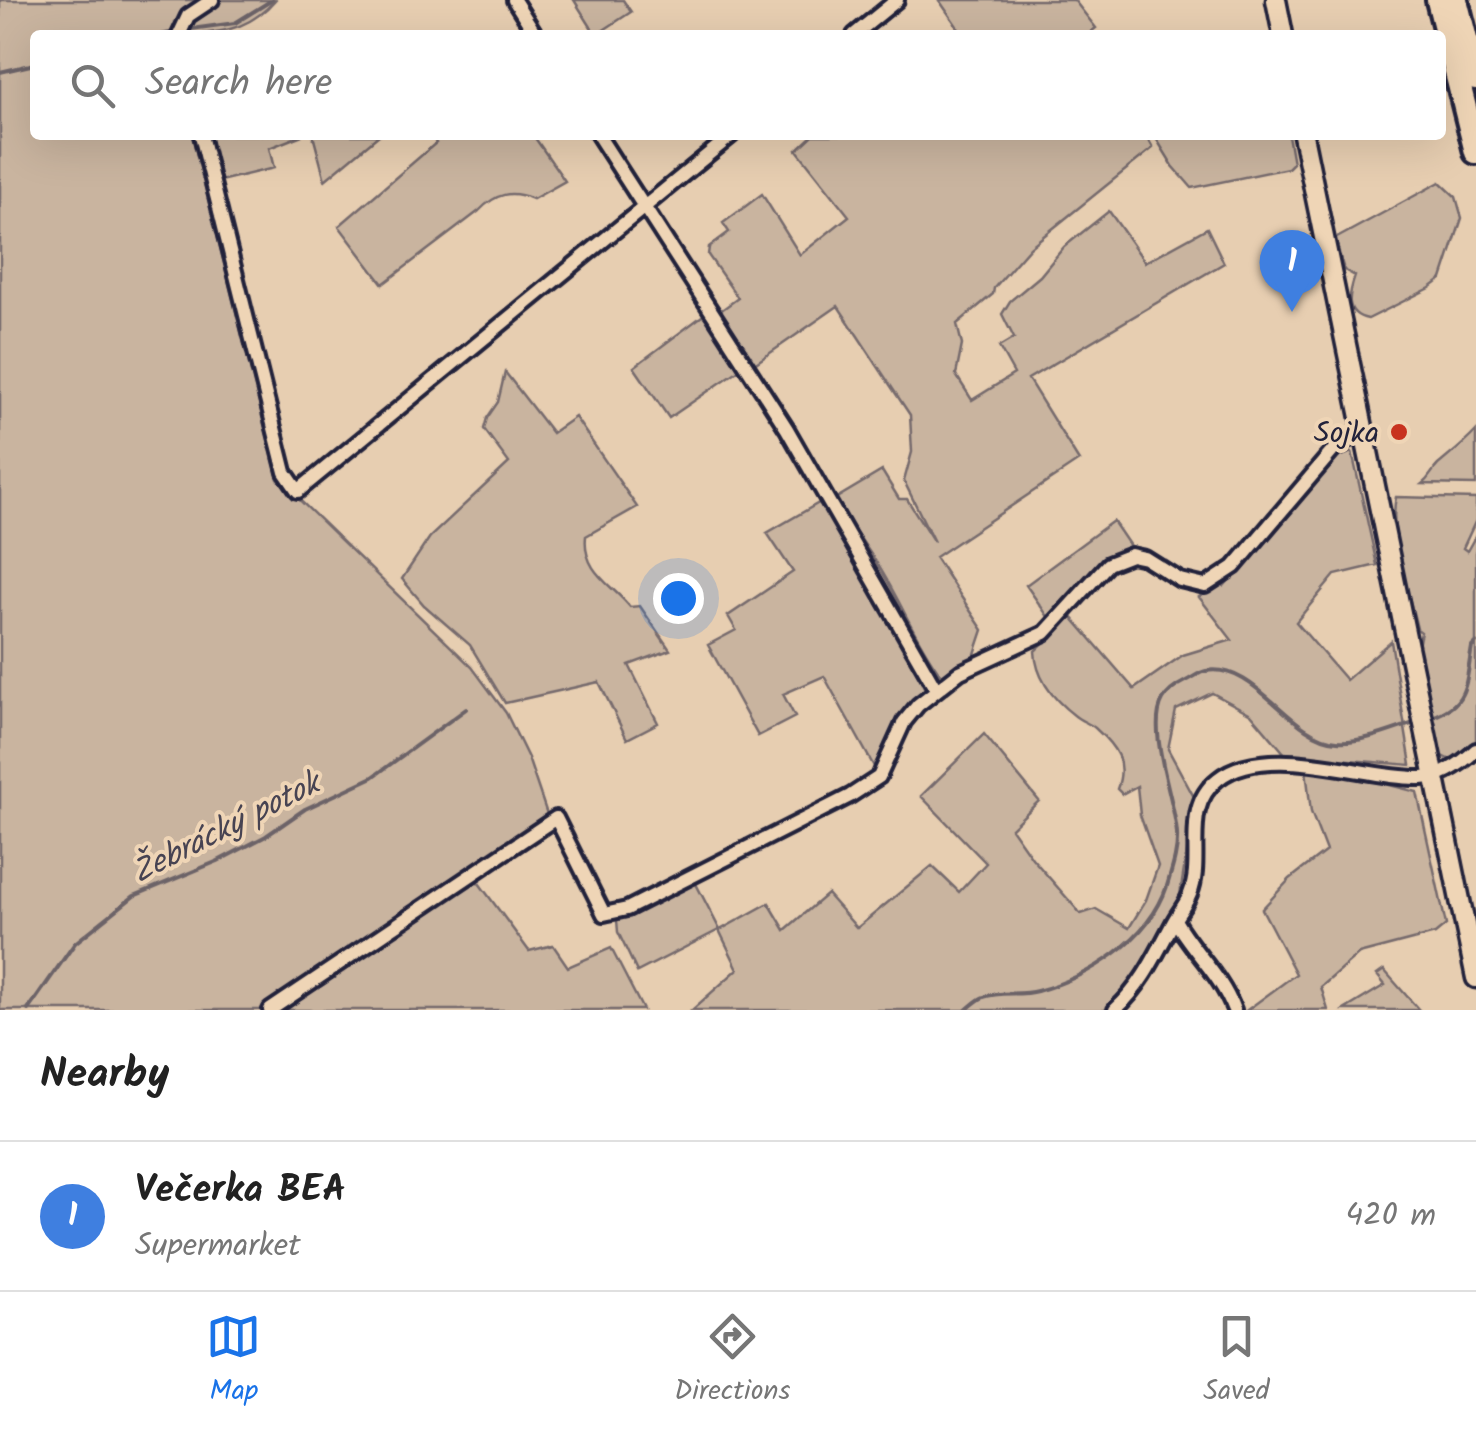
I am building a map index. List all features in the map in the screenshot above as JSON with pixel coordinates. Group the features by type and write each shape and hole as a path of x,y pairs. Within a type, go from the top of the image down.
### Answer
{"highway":[{"path":"1438,0 1446,30"},
{"path":"1456,0 1476,79"},
{"path":"1446,32 1476,152"}],"main road":[{"path":"1276,0 1282,30"},
{"path":"1304,140 1476,978"}],"street":[{"path":"181,30 188,16 212,0"},
{"path":"514,0 533,30"},
{"path":"860,30 897,0"},
{"path":"202,140 285,472 298,491 726,140"},
{"path":"601,140 820,485 936,690"},
{"path":"270,1010 556,818 604,914 627,909 872,782 904,722 936,690 983,659 1045,634 1098,574 1117,559 1131,555 1145,558 1192,584 1204,586 1217,580 1234,567 1336,447 1362,432"},
{"path":"1115,1010 1144,978 1192,892 1200,802 1207,789 1231,771 1280,763 1316,763 1423,778 1461,764 1476,750"},
{"path":"1174,920 1224,986 1234,1010"}],"shaded area":[{"path":"0,0 275,0 249,21 224,30 30,30 30,140 193,140 278,479 472,667 506,713 528,758 548,817 264,1010 0,1010"},
{"path":"574,0 623,0 631,12 604,30 593,30"},
{"path":"939,0 1074,0 1096,28 1093,30 960,30"},
{"path":"208,140 289,140 269,148 274,168 220,181"},
{"path":"314,140 373,140 325,180"},
{"path":"434,140 536,140 565,181 533,199 511,194 492,200 383,284 339,226 436,143"},
{"path":"808,140 1149,140 1153,148 1030,247 993,294 957,324 962,345 956,375 972,400 1014,374 999,347 1014,338 1002,314 1010,301 1040,276 1064,247 1109,211 1145,262 1207,228 1224,263 1028,379 1079,461 935,557 983,630 974,657 948,676 941,675 931,661 883,573 835,499 882,471 899,499 907,499 934,542 904,481 912,452 910,415 838,306 750,367 716,314 738,298 708,255 709,247 729,232 723,223 762,194 800,255 849,216 797,150"},
{"path":"1157,140 1289,140 1293,163 1288,168 1192,188"},
{"path":"1440,182 1456,197 1462,218 1442,279 1368,319 1355,313 1350,302 1355,276 1344,270 1335,239"},
{"path":"702,316 708,317 742,368 669,418 634,367"},
{"path":"505,372 552,433 575,417 637,507 586,536 589,559 600,577 630,607 640,606 670,650 629,665 658,723 627,739 599,682 505,703 470,645 424,605 402,579 430,537 509,463 484,429 498,402"},
{"path":"1476,431 1476,485 1422,484 1438,465"},
{"path":"1352,452 1377,565 1335,575 1296,622 1346,680 1391,641 1411,765 1286,755 1251,714 1212,693 1176,710 1168,749 1195,799 1180,895 1162,937 1132,985 1105,1010 692,1010 738,969 719,930 637,972 618,932 617,920 694,880 720,930 769,903 785,930 827,894 857,928 932,866 959,892 986,863 921,796 984,734 1039,801 1011,828 1032,858 1081,914 1096,909 1129,928 1146,900 1158,866 1140,815 1137,786 1122,794 1117,789 1121,771 1114,749 1095,728 1053,696 1039,670 1035,651 1071,616 1134,689 1183,655 1232,640 1199,597 1222,582 1224,586 1337,458"},
{"path":"1396,497 1476,499 1476,520 1463,548 1467,551 1476,535 1476,741 1459,756 1448,759 1440,755 1418,646 1421,632 1400,562"},
{"path":"824,500 925,678 922,683 926,691 877,772 824,676 783,694 795,717 758,736 708,645 736,630 728,616 793,572 767,533"},
{"path":"1113,521 1132,549 1107,558 1096,567 1051,621 1026,585"},
{"path":"1306,770 1417,792 1446,925 1435,934 1359,954 1321,987 1328,1010 1247,1010 1296,974 1262,909 1290,879 1326,851 1311,812"},
{"path":"479,883 529,951 553,945 568,967 611,948 643,1010 282,1010 471,884"},
{"path":"1384,970 1419,1010 1344,1010 1385,985 1377,975"}],"waterway":[{"path":"184,30 235,23 272,0"},
{"path":"0,72 30,65"},
{"path":"1426,719 1458,701 1476,643"},
{"path":"966,1010 984,997 1037,991 1096,966 1132,939 1158,905 1171,873 1177,841 1159,746 1159,713 1165,697 1177,686 1204,672 1224,671 1257,688 1304,728 1337,741 1367,738 1417,722"},
{"name":"Žebrácký potok","path":"28,1010 75,943 134,896 218,861 266,836 305,809 373,777 466,709"}],"place":[{"name":"Večerka BEA","path":"1292,312"},
{"name":"Sojka","path":"1399,432"}]}
